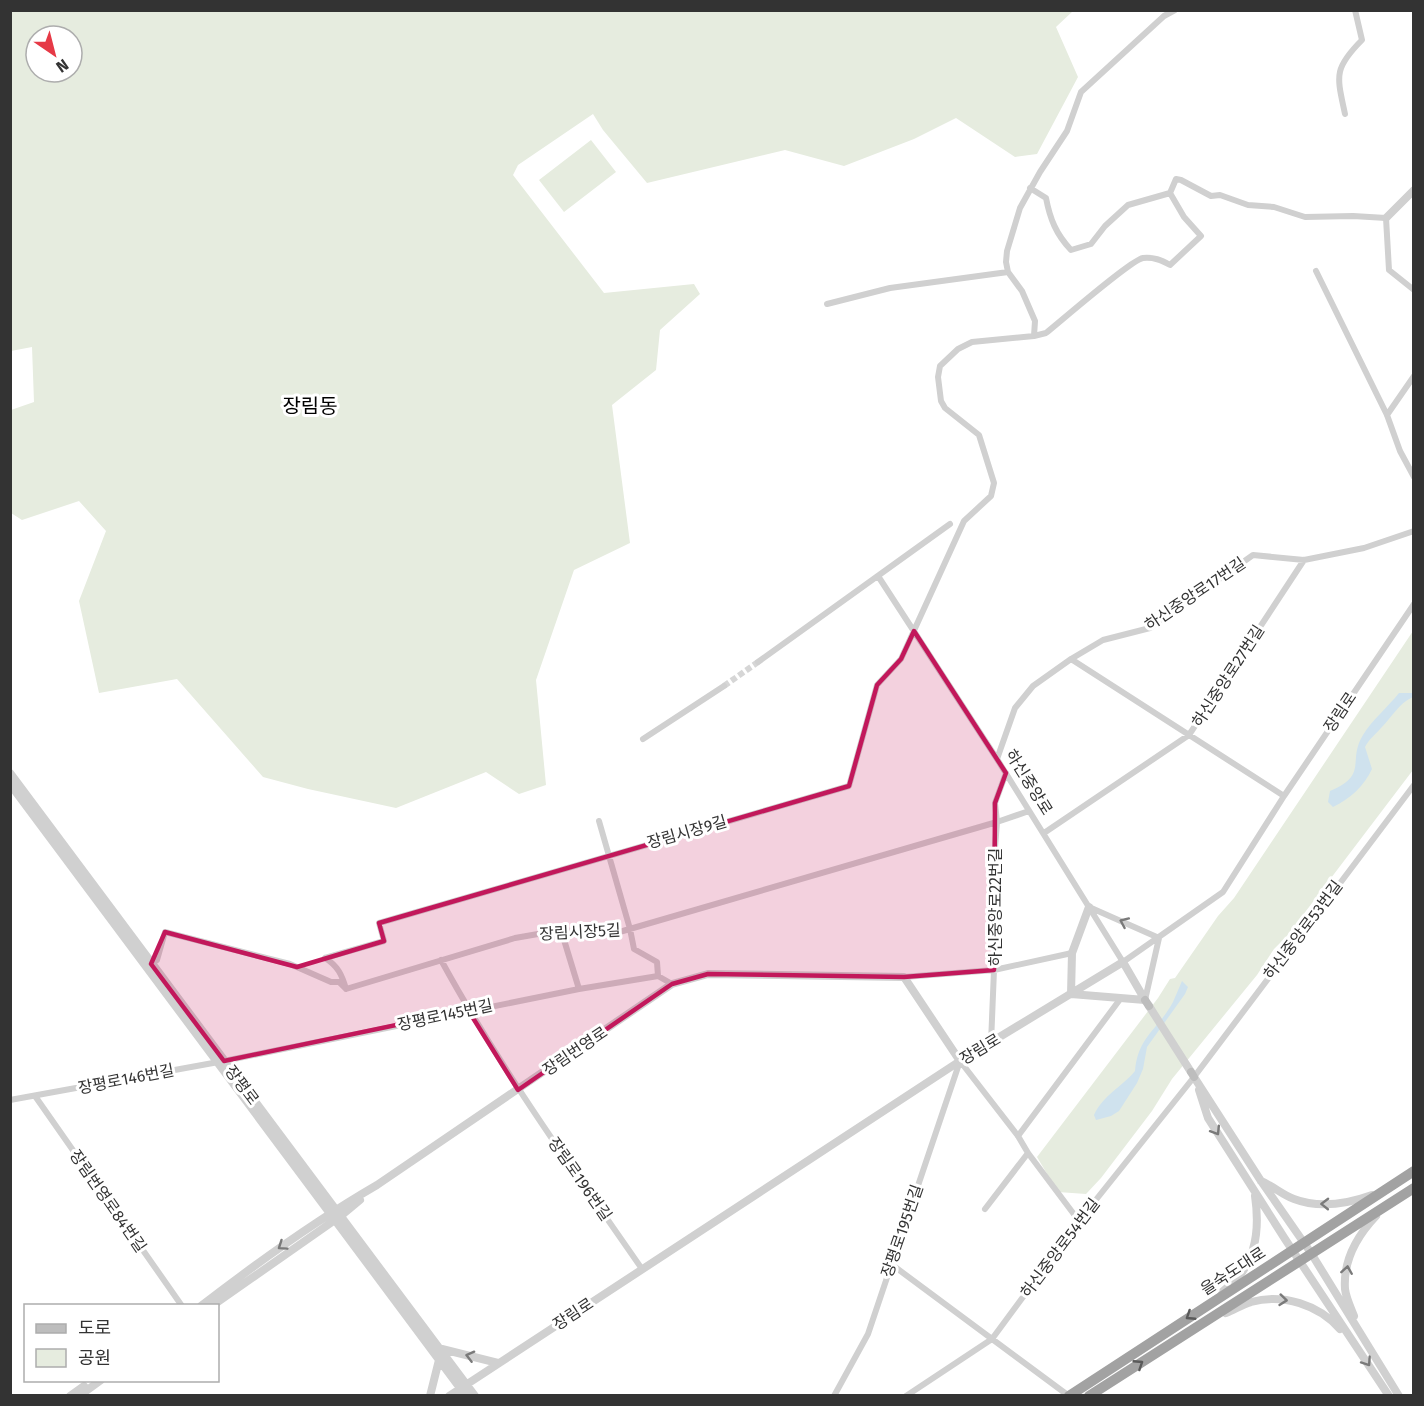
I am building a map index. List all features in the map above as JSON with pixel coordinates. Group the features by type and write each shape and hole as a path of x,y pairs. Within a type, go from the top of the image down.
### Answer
{"highway":[{"name":"을숙도대로","path":"1069,1395 1413,1171"},
{"name":"을숙도대로","path":"1089,1395 1413,1188"}],"street":[{"path":"1034,336 1035,321 1022,291 1008,272 1006,262 1020,208 1030,188 1067,131 1081,92 1164,16 1175,10"},
{"path":"1345,114 1338,73 1348,54 1362,40 1355,10"},
{"path":"1170,193 1176,179 1211,196 1220,195 1248,205 1274,207 1305,217 1386,218"},
{"path":"1030,188 1046,198 1050,218 1059,237 1071,250 1091,244 1105,226 1128,205 1170,193"},
{"path":"1413,190 1386,218 1389,270 1413,290"},
{"path":"914,631 964,521 991,496 994,483 979,435 945,408 941,401 938,377 940,366 958,349 972,342 1046,333 1141,258 1159,259 1170,265 1201,236 1184,217 1170,193"},
{"path":"1316,271 1387,416 1400,452 1413,477"},
{"path":"826,304 890,288 1008,272"},
{"path":"1387,416 1413,376"},
{"path":"758,662 950,524"},
{"name":"하신중앙로17번길","path":"997,759 1016,708 1033,686 1103,640 1150,628 1253,555 1304,560 1364,548 1413,531"},
{"name":"하신중앙로27번길","path":"1044,833 1189,735 1304,560"},
{"name":"하신중앙로","path":"878,576 1044,833 1193,1074"},
{"name":"장림로","path":"449,1395 960,1061 1123,962 1223,892 1284,796 1413,604"},
{"name":"장림시장9길","path":"346,988 335,964 325,958 384,941 379,923 849,786 877,685 901,659 914,631"},
{"path":"1071,659 1284,796"},
{"path":"643,739 724,686"},
{"name":"장평로","path":"10,773 52,835 177,1004 336,1214 442,1349 464,1386 466,1395"},
{"name":"하신중앙로22번길","path":"991,1043 994,970 994,848 997,822 995,803 1006,773"},
{"name":"장평로","path":"10,784 52,835"},
{"name":"하신중앙로53번길","path":"1193,1074 1413,785"},
{"name":"장림시장5길","path":"346,988 515,938 561,930 616,933 1029,811"},
{"path":"599,821 634,949 657,962 658,975 672,984"},
{"path":"1089,907 1159,938 1147,1003 1121,998 1071,994 1072,953 1089,907"},
{"path":"561,930 579,989"},
{"path":"149,965 157,960 165,932 290,964 331,982 339,982 346,988"},
{"path":"1072,953 994,970 904,977 960,1061 1018,1136 1078,1221"},
{"name":"장림로196번길","path":"441,960 468,1010 518,1090 642,1269"},
{"name":"장림번영로","path":"336,1214 672,984 708,974 904,977"},
{"name":"장평로145번길","path":"221,1062 468,1010 658,975"},
{"path":"1018,1136 1121,998"},
{"name":"장평로195번길","path":"834,1395 868,1334 960,1061"},
{"name":"장평로146번길","path":"10,1100 221,1062"},
{"path":"1193,1074 1261,1181 1311,1253 1400,1395"},
{"path":"1193,1074 1208,1118 1299,1261 1389,1395"},
{"name":"하신중앙로54번길","path":"906,1395 992,1339 1078,1221 1193,1074"},
{"name":"장림번영로84번길","path":"35,1096 181,1304"},
{"path":"985,1209 1028,1153"},
{"path":"1261,1181 1294,1199 1312,1203 1352,1202 1382,1191"},
{"path":"1211,1303 1240,1276 1250,1257 1258,1226 1254,1191"},
{"path":"1356,1327 1345,1291 1347,1263 1364,1227 1387,1205"},
{"path":"202,1304 261,1260 336,1214"},
{"path":"213,1304 336,1214"},
{"name":"장평로","path":"336,1214 440,1360 475,1395"},
{"path":"891,1264 1069,1395"},
{"path":"1207,1320 1251,1302 1272,1299 1293,1301 1321,1311 1340,1329 1347,1332"},
{"path":"442,1349 498,1363"},
{"path":"430,1395 440,1360"},
{"path":"70,1395 89,1382"},
{"path":"79,1395 98,1382"}],"highlighted area":[{"path":"914,631 1006,773 995,803 994,970 904,977 708,974 672,984 518,1090 468,1010 224,1061 151,964 165,932 297,967 384,941 379,923 849,786 877,685 901,659"}],"green space":[{"path":"11,10 1073,11 1056,27 1078,77 1037,154 1015,157 956,118 914,139 844,166 785,150 647,183 603,130 593,114 518,165 513,175 604,293 694,284 700,294 660,330 656,370 612,405 630,543 574,570 536,680 546,785 519,794 486,772 396,808 308,789 263,777 177,679 99,693 79,601 106,531 79,501 22,520 11,513 11,410 34,402 32,347 11,351"},
{"path":"591,140 616,172 564,212 539,180"},
{"path":"1413,631 1413,770 1287,936 1274,949 1257,975 1172,1079 1152,1111 1101,1178 1086,1194 1058,1192 1037,1157 1170,979 1175,978 1218,916 1234,898"}],"water":[{"path":"1399,693 1413,693 1413,697 1399,707 1365,747 1372,769 1369,775 1356,791 1333,807 1328,802 1330,791 1349,779 1355,767 1363,735"},
{"path":"1182,981 1188,987 1185,994 1147,1047 1143,1069 1137,1083 1119,1111 1096,1120 1094,1115 1102,1102 1135,1071 1144,1041 1167,1012"}],"tunnel":[{"path":"724,686 758,662"}],"district":[{"name":"장림동","path":"310,406"}]}
